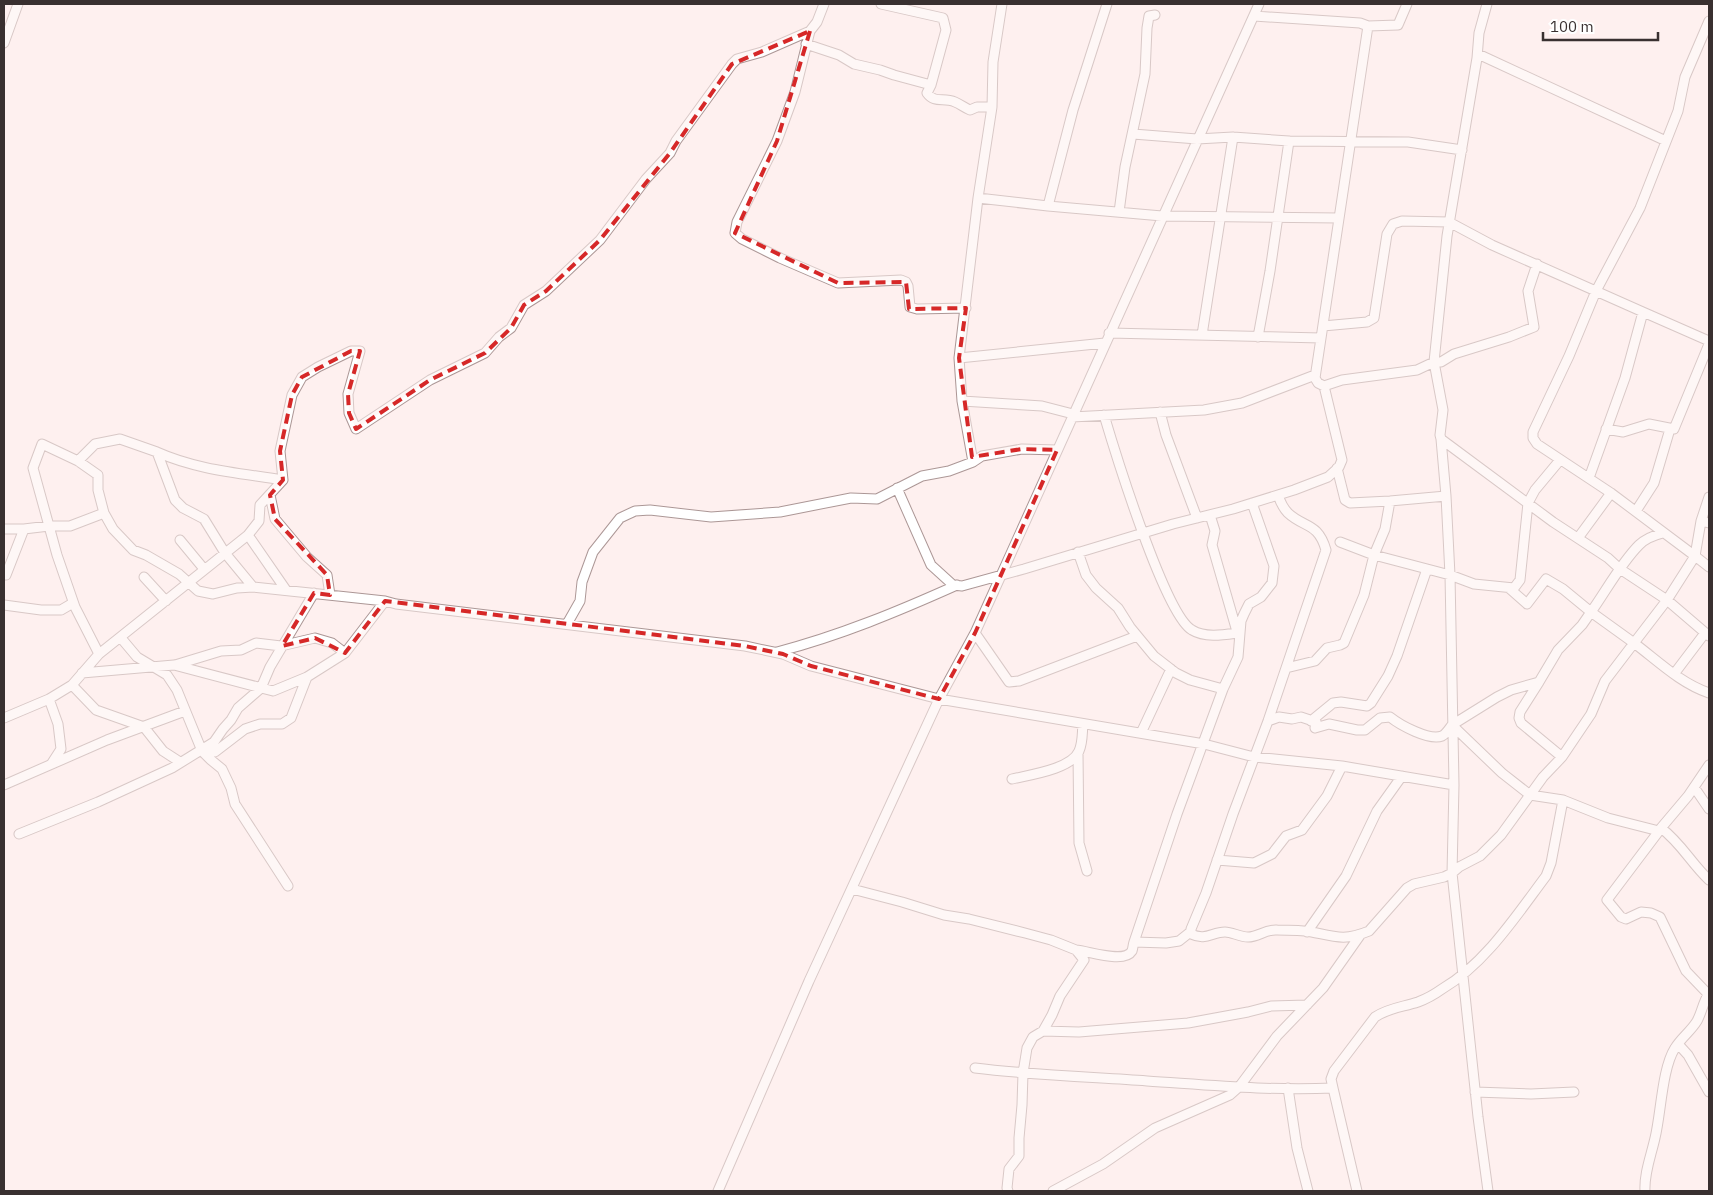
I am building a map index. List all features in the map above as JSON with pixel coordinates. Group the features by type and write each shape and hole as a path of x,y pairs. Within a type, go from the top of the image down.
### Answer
{"street":[{"path":"4,43 18,4"},
{"path":"824,4 817,22 810,31 795,92 777,141 738,222 735,233 742,239 780,258 838,283 850,284 901,280 906,282 910,307 917,309 966,308"},
{"path":"881,4 943,18 946,30 931,85 927,93 931,99 937,101 944,99 955,102 970,110 992,107"},
{"path":"973,462 962,401 959,358 978,198 992,107 993,62 1002,4"},
{"path":"1048,206 1073,110 1107,4"},
{"path":"718,1191 809,981 939,700 975,633 1259,4"},
{"path":"1254,16 1360,23 1368,26 1398,25 1407,4"},
{"path":"1487,4 1479,33 1478,54 1449,222 1434,362 1443,410 1440,435 1446,496 1450,575 1454,785 1452,873 1475,1092 1488,1191"},
{"path":"1119,212 1125,167 1145,74 1149,16 1155,15"},
{"path":"1709,21 1685,77 1678,111 1640,208 1596,291 1569,356 1533,432 1536,444 1611,493 1709,567"},
{"path":"777,652 819,641 908,607 957,585 1000,576 1278,495 1328,477 1337,468 1342,460 1324,386 1316,381 1315,374 1368,26"},
{"path":"4,718 49,699 72,685 99,654 248,535 259,521 260,506 283,480 280,451 292,395 302,377 351,351 360,351 348,394 349,413 356,429 430,380 459,364 485,353 499,337 511,328 524,305 546,291 600,240 646,179 670,152 676,141 737,59 762,52 810,31"},
{"path":"806,44 839,55 854,64 931,85"},
{"path":"1478,54 1666,141"},
{"path":"1132,134 1197,139 1233,137 1289,141 1408,142 1462,150"},
{"path":"1202,335 1233,137"},
{"path":"1258,337 1289,141"},
{"path":"978,198 1162,216 1339,218"},
{"path":"1323,326 1367,322 1374,318 1387,234 1393,224 1402,222 1449,222 1492,245 1709,343 1674,429 1649,424 1622,432 1606,429"},
{"path":"1324,386 1342,380 1417,370 1434,362 1441,362 1454,354 1534,328 1528,291 1537,264"},
{"path":"1589,478 1625,378 1643,312"},
{"path":"1110,333 1321,338"},
{"path":"959,358 1105,343"},
{"path":"962,401 1042,406 1072,416 1204,410 1242,403 1315,374"},
{"path":"1160,412 1166,435 1197,518"},
{"path":"1104,415 1143,533 1169,598 1191,630 1238,638"},
{"path":"1636,511 1654,483 1670,429"},
{"path":"78,461 95,444 120,439 174,460 205,469 283,480"},
{"path":"1441,439 1528,503 1608,558 1620,569 1667,600 1707,635 1674,674"},
{"path":"99,654 73,603 57,555 33,468 42,444 78,461 98,475 98,490 104,513 113,529 133,550 146,555 189,582 198,591 213,594 237,588 253,587 286,590 745,646 777,652 820,668 939,700 1204,744 1254,757 1342,766 1454,785"},
{"path":"567,624 580,600 582,582 593,552 620,518 635,511 650,510 710,517 780,512 851,498 877,499 922,476 949,471 973,462 982,456 1022,449 1057,450"},
{"path":"157,452 175,500 183,508 204,519 225,553 253,587"},
{"path":"1510,589 1517,585 1520,580 1529,509 1528,503 1560,460"},
{"path":"1337,468 1345,500 1350,503 1446,496"},
{"path":"897,488 932,565 945,579 953,585 957,585"},
{"path":"1578,538 1611,493"},
{"path":"270,495 275,519 307,557 327,576 330,595"},
{"path":"1191,934 1268,721 1326,550 1323,539 1310,526 1288,513 1278,495"},
{"path":"1134,942 1166,943 1179,941 1189,933 1209,937 1225,932 1247,937 1276,929 1307,932 1333,938 1361,934 1369,931 1407,888 1444,877 1480,856 1502,835 1530,794 1562,757 1591,714 1605,681 1667,600 1695,556 1705,522 1709,497"},
{"path":"1286,668 1314,661 1327,648 1344,643 1364,595 1374,556 1385,529 1390,501"},
{"path":"852,889 944,915 969,919 1043,938 1076,950 1119,958 1131,951 1168,840 1224,688 1238,657 1238,638 1241,621 1249,604 1262,597 1272,583 1274,566 1252,503"},
{"path":"4,529 24,530 49,526 70,526 104,513"},
{"path":"1210,515 1215,531 1212,545 1238,638"},
{"path":"4,575 24,530"},
{"path":"1562,757 1521,723 1519,718 1520,712 1558,650 1582,625 1620,569 1639,545 1663,533"},
{"path":"248,535 286,590"},
{"path":"180,540 204,570"},
{"path":"1340,542 1374,556 1450,575 1474,584 1510,589 1527,604 1546,579 1563,589 1674,674 1696,688 1709,693"},
{"path":"1078,552 1086,575 1096,588 1118,608 1137,636 1154,656 1190,680 1224,688"},
{"path":"1311,721 1333,703 1341,702 1367,706 1370,703 1388,676 1397,656 1427,569"},
{"path":"144,577 166,601"},
{"path":"19,834 98,802 172,768 214,742 238,708 261,688 270,667 314,593"},
{"path":"174,665 273,691 307,677 345,653 385,601"},
{"path":"4,605 41,610 61,610 73,603"},
{"path":"975,633 1009,682 1137,636"},
{"path":"121,638 137,657 152,668 167,675 177,690 202,750 222,770 232,788 235,804 288,886"},
{"path":"82,673 112,672 174,665 221,651 241,650 256,643 282,646 316,638 332,643 345,653"},
{"path":"1141,733 1171,669"},
{"path":"202,750 215,752 246,729 260,724 282,724 291,718 307,677"},
{"path":"1268,721 1279,717 1292,719 1301,717 1316,722 1315,728 1329,724 1365,730 1380,718 1390,717 1398,724 1435,738 1444,736 1452,725 1497,697 1511,690 1539,682"},
{"path":"72,685 96,710 144,727 162,752 180,762"},
{"path":"49,699 58,724 62,749 52,764"},
{"path":"4,784 107,740 184,710"},
{"path":"1083,724 1082,742 1078,753 1079,843 1087,871"},
{"path":"1452,725 1502,773 1530,794 1563,800 1608,818 1660,829 1677,841 1697,868 1709,880"},
{"path":"1012,778 1044,772 1071,760 1078,753"},
{"path":"1645,1191 1645,1182 1656,1136 1665,1080 1672,1054 1698,1019 1702,1005 1709,994 1686,971 1660,917 1651,913 1641,912 1626,919 1620,917 1606,900 1709,765"},
{"path":"1217,860 1254,863 1272,854 1286,836 1302,830 1328,796 1342,766"},
{"path":"1307,932 1346,876 1377,811 1402,776"},
{"path":"1694,787 1709,809"},
{"path":"1357,1191 1331,1079 1334,1071 1375,1017 1387,1010 1419,1002 1442,990 1464,976 1495,943 1546,876 1551,863 1563,800"},
{"path":"1053,1191 1103,1164 1154,1128 1230,1095 1239,1087 1277,1036 1323,988 1361,934"},
{"path":"1043,1031 1060,996 1084,960 1076,950"},
{"path":"1008,1191 1006,1188 1010,1169 1019,1156 1022,1073 1027,1048 1032,1037 1043,1031 1079,1032 1188,1023 1271,1006 1307,1005"},
{"path":"1678,1044 1688,1056 1709,1092"},
{"path":"975,1068 1022,1073 1239,1087 1314,1090 1334,1088"},
{"path":"1288,1088 1297,1148 1308,1191"},
{"path":"1475,1092 1531,1094 1574,1092"}],"highlighted area":[{"path":"810,31 777,141 735,233 838,283 906,282 909,309 966,308 959,358 972,457 1022,449 1057,450 975,633 939,699 811,666 783,654 745,646 385,601 345,653 315,638 282,646 314,593 330,595 327,575 275,519 270,495 283,480 280,451 292,395 302,377 351,351 360,351 348,394 349,413 356,429 430,380 485,353 511,328 524,305 546,291 600,240 670,153 732,64"}]}
